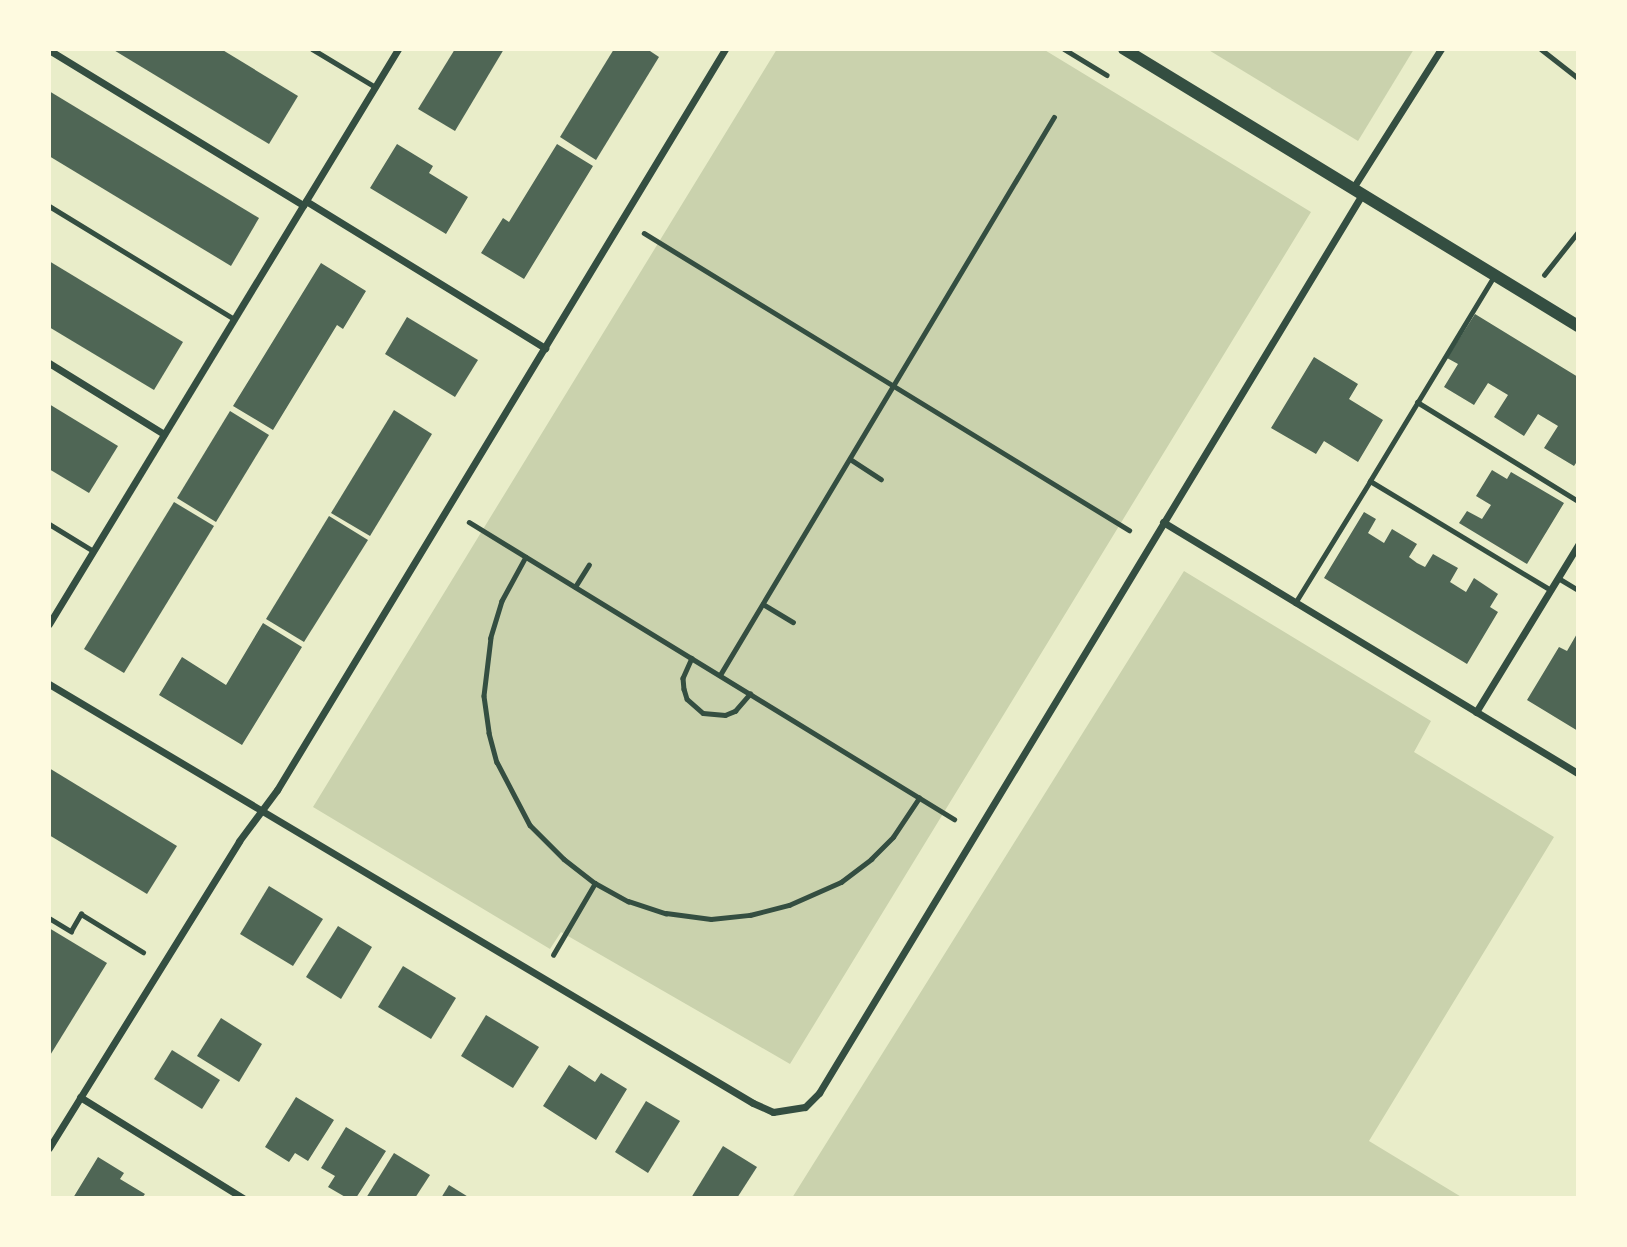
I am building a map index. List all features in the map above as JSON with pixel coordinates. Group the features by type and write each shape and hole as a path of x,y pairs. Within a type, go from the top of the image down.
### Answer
{"street":[{"path":"49,624 398,49"},
{"path":"49,1148 448,509 726,49"},
{"path":"1124,49 1578,326"},
{"path":"49,684 752,1103 773,1112 805,1107 819,1093 1163,522 1441,49"},
{"path":"49,50 545,348"},
{"path":"49,363 164,435"},
{"path":"1163,522 1578,773"},
{"path":"1476,712 1578,545"},
{"path":"80,1097 243,1198"}],"lane":[{"path":"312,49 375,87"},
{"path":"49,206 234,319"},
{"path":"1296,603 1494,276"},
{"path":"1417,402 1578,501"},
{"path":"1370,481 1551,590"},
{"path":"49,524 93,551"},
{"path":"1558,578 1578,590"}],"path":[{"path":"1541,49 1578,78"},
{"path":"1568,71 1578,68"},
{"path":"720,675 1054,117"},
{"path":"622,219 1150,542"},
{"path":"1528,296 1578,232"},
{"path":"850,459 881,479"},
{"path":"448,509 976,833"},
{"path":"526,557 502,601 491,638 484,696 489,733 497,762 530,825 564,859 596,883 628,901 666,913 711,919 750,915 789,905 841,882 871,859 893,837 919,798"},
{"path":"575,587 589,565"},
{"path":"763,604 793,622"},
{"path":"692,658 683,678 684,689 687,699 704,713 725,715 735,711 750,694"},
{"path":"539,978 596,883"},
{"path":"49,918 71,931 81,914 162,964"}],"green space":[{"path":"777,49 1043,49 1311,212 790,1064 561,932 550,949 313,807"},
{"path":"1207,49 1414,49 1358,141"},
{"path":"1184,571 1431,721 1414,752 1554,837 1369,1141 1463,1198 792,1198"}],"building":[{"path":"112,49 221,49 298,96 269,144"},
{"path":"455,49 504,49 455,131 418,109"},
{"path":"614,49 647,49 659,57 596,160 560,137"},
{"path":"49,91 259,218 231,266 49,156"},
{"path":"397,144 433,166 429,173 468,197 446,234 370,188"},
{"path":"557,144 593,166 524,279 481,253 503,218 509,222"},
{"path":"49,261 183,342 154,390 49,327"},
{"path":"321,263 366,291 343,329 337,325 273,430 233,406"},
{"path":"1475,314 1578,377 1578,460 1574,466 1544,448 1558,426 1538,414 1524,436 1494,417 1508,395 1488,383 1474,405 1444,387 1458,364 1447,358"},
{"path":"407,317 478,360 455,397 385,354"},
{"path":"1314,357 1358,384 1349,399 1383,420 1358,462 1324,441 1316,454 1271,428"},
{"path":"49,404 118,446 89,493 49,469"},
{"path":"394,410 432,434 370,536 331,513"},
{"path":"230,411 269,435 216,522 177,498"},
{"path":"1492,470 1507,479 1511,472 1564,503 1527,564 1459,523 1467,511 1482,519 1491,505 1476,496"},
{"path":"174,502 214,526 124,673 84,649"},
{"path":"1364,512 1376,519 1368,533 1384,543 1392,529 1417,544 1409,557 1417,563 1425,567 1433,554 1458,568 1450,582 1466,592 1474,578 1498,594 1490,607 1498,612 1467,664 1324,578"},
{"path":"329,516 368,540 304,642 266,619"},
{"path":"263,623 302,647 242,745 159,695 182,657 226,685"},
{"path":"1578,632 1578,731 1527,700 1559,647 1567,651"},
{"path":"49,768 177,846 147,894 49,835"},
{"path":"269,886 323,919 293,966 240,934"},
{"path":"338,926 372,947 341,999 306,977"},
{"path":"49,928 107,963 49,1057"},
{"path":"403,966 456,998 431,1039 378,1007"},
{"path":"486,1015 539,1047 513,1088 461,1056"},
{"path":"221,1018 262,1044 239,1082 197,1056"},
{"path":"172,1050 220,1080 202,1109 154,1079"},
{"path":"569,1065 595,1082 601,1073 627,1089 596,1140 543,1106"},
{"path":"296,1097 334,1120 308,1161 295,1153 289,1162 265,1147"},
{"path":"646,1101 680,1121 648,1173 615,1152"},
{"path":"346,1127 386,1151 356,1198 347,1198 328,1187 335,1176 321,1168"},
{"path":"723,1146 757,1167 737,1198 691,1198"},
{"path":"394,1153 430,1175 415,1198 366,1198"},
{"path":"98,1157 124,1173 120,1179 145,1194 142,1198 73,1198"},
{"path":"449,1185 470,1198 441,1198"}]}
